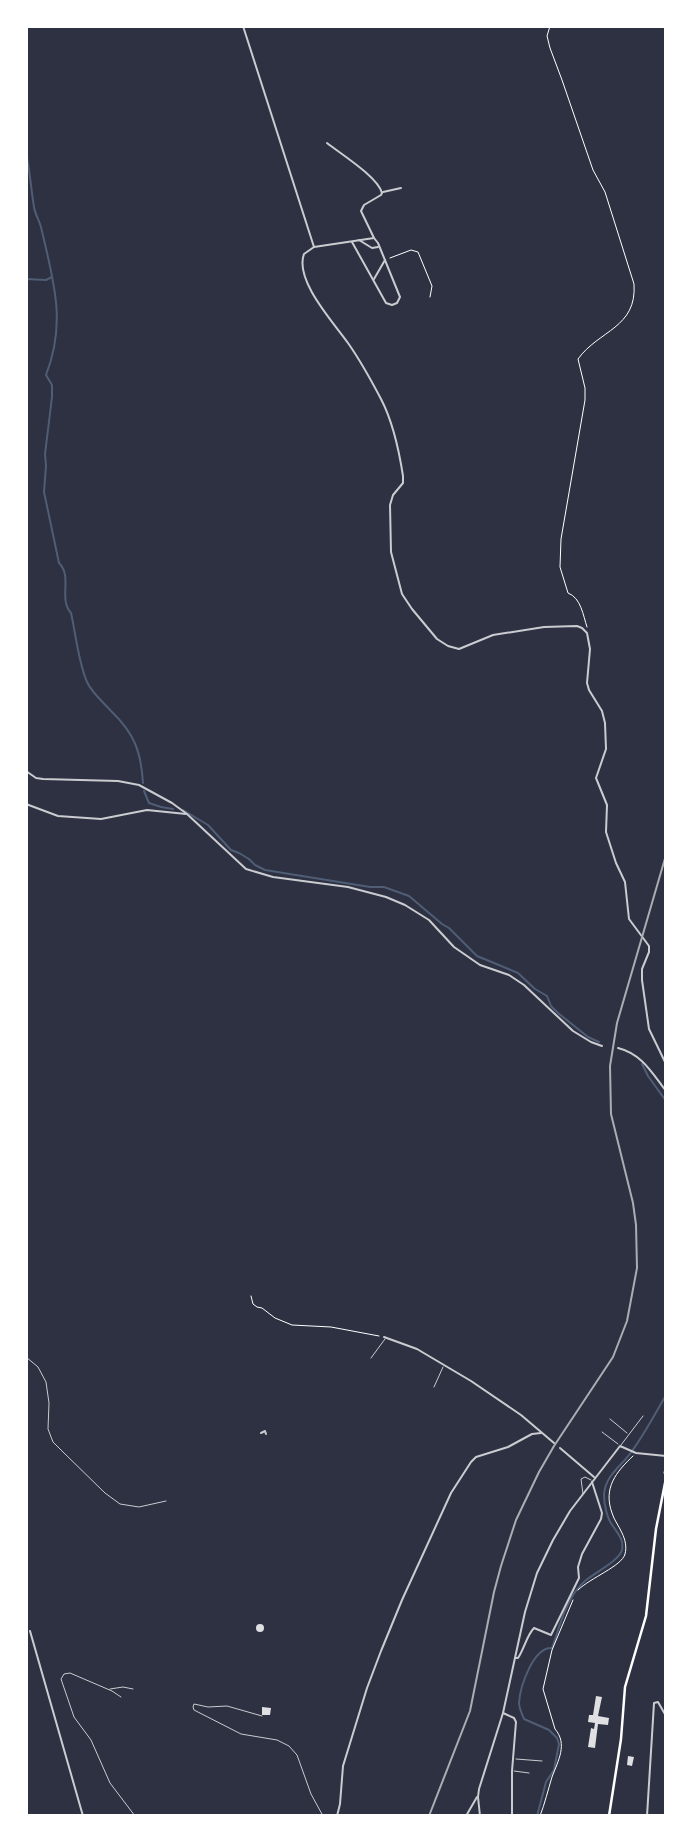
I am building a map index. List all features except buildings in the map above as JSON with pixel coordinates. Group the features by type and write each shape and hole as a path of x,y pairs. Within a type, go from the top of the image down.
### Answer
{"main road":[{"path":"609,1816 621,1739 625,1687 646,1616 664,1477"}],"street":[{"path":"243,26 314,247"},
{"path":"327,143 368,174 380,186 382,192"},
{"path":"352,242 386,303 392,305 400,301 385,260 361,211 364,205 378,198 382,192 401,188"},
{"path":"374,238 314,247 304,254 302,264 318,301 349,344 389,416 403,476 390,505 390,542 398,584 406,601 438,639 455,648 467,647 493,635 544,627 577,626 587,634 590,649 587,683 591,695 602,711 607,735 606,749 596,781 604,793 607,805 605,828 625,882 629,919 650,949 641,977 648,1026 666,1064"},
{"path":"359,240 372,248 379,247"},
{"path":"373,280 385,260"},
{"path":"26,771 43,779 133,783 187,814 246,869 273,877 348,887 405,905 429,920 454,947 481,965 509,975 524,985 573,1031 602,1046"},
{"path":"26,804 58,816 101,819 147,810 187,814"},
{"path":"618,1048 634,1053 666,1091"},
{"path":"385,1337 417,1349 444,1365 521,1415 554,1443"},
{"path":"261,1433 265,1431 266,1434"},
{"path":"337,1816 343,1766 380,1651 451,1493 476,1457 508,1447 532,1434 541,1433"},
{"path":"466,1816 478,1797 503,1713 525,1612 537,1573 552,1540 620,1446 636,1453 666,1456"},
{"path":"559,1448 595,1478"},
{"path":"514,1658 518,1658 523,1650 531,1630 551,1635 579,1578 578,1567 582,1554 602,1513 592,1482"},
{"path":"30,1630 83,1816"},
{"path":"647,1816 654,1704 658,1702 666,1716"},
{"path":"503,1713 514,1718 516,1722 512,1816"},
{"path":"478,1797 480,1816"}],"lane":[{"path":"371,1358 385,1337"},
{"path":"26,1357 38,1367 46,1382 49,1403 48,1429 53,1441 105,1493 121,1504 139,1507 166,1501"},
{"path":"434,1387 444,1365"},
{"path":"602,1432 620,1446 643,1416"},
{"path":"610,1419 629,1435"},
{"path":"583,1494 581,1479 587,1477 592,1482"},
{"path":"121,1697 70,1673 64,1674 61,1679 74,1717 91,1740 110,1783 135,1816"},
{"path":"108,1689 133,1689"},
{"path":"658,1702 666,1701"},
{"path":"262,1716 227,1706 208,1707 194,1704 193,1707 210,1719 242,1734 277,1740 289,1746 297,1755 311,1794 323,1816"},
{"path":"513,1758 542,1761"},
{"path":"512,1771 529,1773"}],"path":[{"path":"550,26 547,36 550,48 593,170 605,192 634,284 635,296 627,316 621,323 583,352 578,359 586,400 562,525 560,567 568,593 575,596 579,603 588,629 587,634"},
{"path":"385,260 405,251 418,252 432,286 430,297"},
{"path":"251,1296 257,1307 292,1325 331,1327 385,1337"},
{"path":"540,1816 562,1750 543,1689 548,1665 575,1594 585,1583 624,1558 625,1544 612,1514 609,1493 620,1467 636,1453"},
{"path":"664,1477 666,1463"}],"waterway":[{"path":"26,153 35,210 50,265 57,318 56,337 46,375 52,385 52,397 45,454 44,492 59,563 65,575 67,607 71,613 84,674 92,690 131,735 138,752 143,783"},
{"path":"26,279 46,280 52,277"},
{"path":"144,791 149,803 173,809"},
{"path":"183,810 208,825 231,850 265,870 384,887 409,896 449,928 477,956 518,973 547,996 558,1013 588,1037 599,1042"},
{"path":"642,1064 666,1101"},
{"path":"537,1816 546,1782 554,1770 559,1744 549,1730 524,1719 519,1703 522,1688 533,1661 545,1649 552,1648 564,1612 578,1588 611,1563 622,1550 619,1534 606,1511 605,1488 641,1437 666,1395"}],"railway":[{"path":"429,1816 470,1711 494,1592 516,1520 554,1446 613,1357 627,1321 637,1268 636,1225 611,1114 610,1066 617,1023 666,855"}]}
